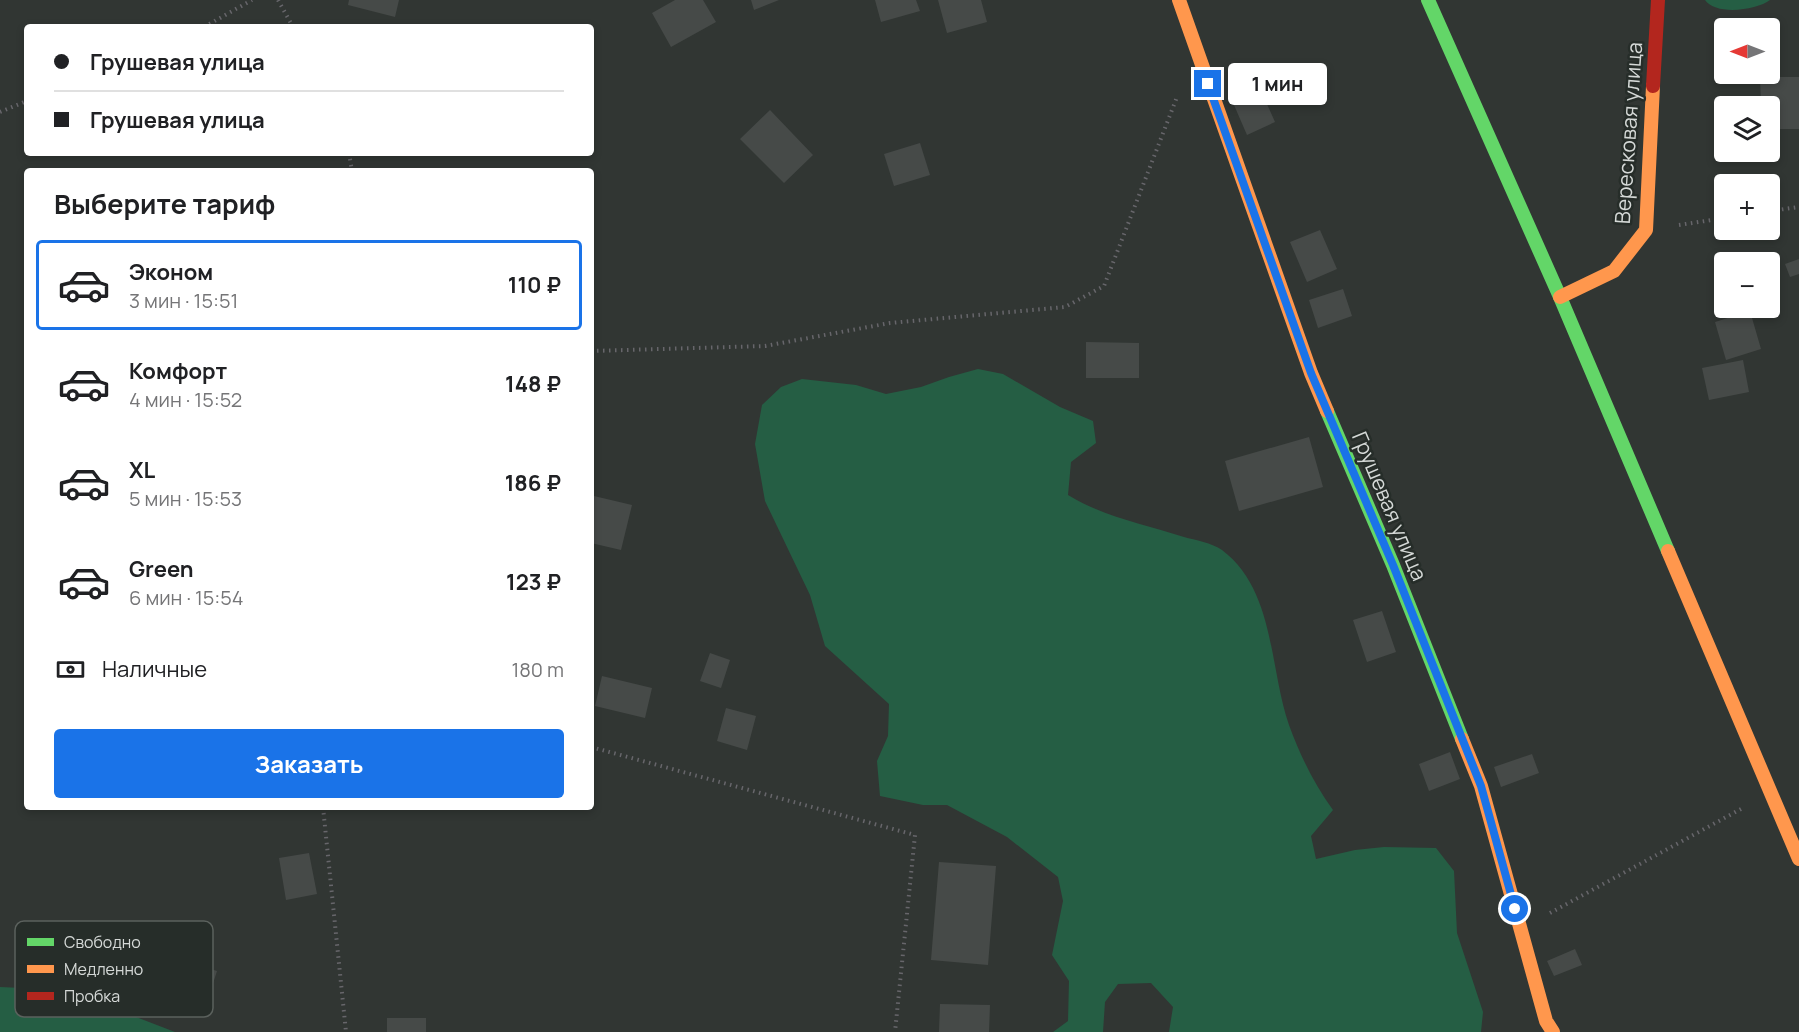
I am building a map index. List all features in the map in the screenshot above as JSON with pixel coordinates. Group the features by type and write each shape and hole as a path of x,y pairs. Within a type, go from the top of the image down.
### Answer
{"street":[{"name":"Грушевая улица","path":"1179,0 1311,373 1393,565 1481,786 1546,1021 1553,1032"},
{"path":"1428,0 1560,297 1799,859"},
{"name":"Вересковая улица","path":"1560,297 1614,271 1646,230 1658,0"}],"path":[{"path":"209,24 252,0"},
{"path":"278,0 291,24"},
{"path":"594,351 765,346 890,323 1065,307 1104,286 1174,102 1201,62"},
{"path":"0,112 24,102"},
{"path":"1780,210 1799,207"},
{"path":"1646,230 1714,220"},
{"path":"594,748 915,835 895,1032"},
{"path":"1521,930 1771,793"},
{"path":"323,810 346,1032"}],"green space":[{"path":"1705,0 1770,0 1747,9 1727,10 1710,5"},
{"path":"978,369 1003,374 1060,407 1093,421 1096,443 1071,462 1068,495 1110,515 1213,545 1222,550 1239,567 1252,586 1261,608 1293,736 1314,780 1333,810 1311,836 1316,859 1355,850 1384,847 1436,848 1454,871 1457,933 1483,1012 1481,1032 1169,1032 1173,1007 1151,983 1118,984 1105,1002 1103,1032 1053,1032 1068,1021 1069,981 1052,955 1063,901 1058,877 1007,837 947,805 923,805 880,796 877,761 888,736 889,704 825,646 810,595 765,501 755,444 762,405 781,387 802,379 856,385 886,394 921,387"},
{"path":"0,987 15,988 15,1017 136,1017 175,1032 0,1032"}],"building":[{"path":"349,0 399,0 395,17 348,5"},
{"path":"675,0 703,0 716,22 671,47 652,13"},
{"path":"751,0 779,0 754,10"},
{"path":"875,0 916,0 920,11 881,22"},
{"path":"938,0 981,0 987,22 947,33"},
{"path":"1780,77 1799,77 1799,129 1780,129 1780,96 1761,96 1760,84 1780,84"},
{"path":"1262,93 1275,122 1247,135 1234,105"},
{"path":"770,110 813,155 784,183 740,139"},
{"path":"920,143 930,175 894,186 884,154"},
{"path":"1320,230 1337,269 1307,282 1290,242"},
{"path":"1799,259 1799,274 1790,277 1785,264"},
{"path":"1343,289 1352,316 1318,328 1309,300"},
{"path":"1728,318 1752,318 1761,349 1726,360 1715,322"},
{"path":"1086,342 1139,343 1139,378 1086,378"},
{"path":"1743,360 1749,392 1709,400 1702,368"},
{"path":"1309,437 1323,487 1239,511 1225,461"},
{"path":"594,496 632,505 621,550 594,544"},
{"path":"1382,611 1396,652 1367,662 1353,620"},
{"path":"710,653 730,660 721,688 700,681"},
{"path":"602,676 652,688 645,718 595,706"},
{"path":"726,708 756,716 747,750 717,741"},
{"path":"1450,752 1460,779 1429,791 1419,764"},
{"path":"1532,754 1539,773 1501,787 1494,767"},
{"path":"309,853 317,894 286,900 279,858"},
{"path":"939,862 996,866 988,965 931,960"},
{"path":"1575,949 1582,965 1554,976 1547,961"},
{"path":"213,970 217,971 213,983"},
{"path":"940,1004 990,1005 989,1032 939,1032"},
{"path":"387,1018 426,1018 426,1032 387,1032"}],"traffic: fast":[{"path":"1428,0 1560,297 1668,551"},
{"path":"1327,411 1393,565 1462,739"}],"traffic: slow":[{"path":"1179,0 1311,373 1327,411"},
{"path":"1560,297 1614,271 1646,230 1653,86"},
{"path":"1668,551 1799,859"},
{"path":"1462,739 1481,786 1546,1021 1553,1032"}],"traffic: jam":[{"path":"1653,86 1658,0"}],"route":[{"path":"1208,84 1311,373 1393,565 1481,786 1515,909"}]}
